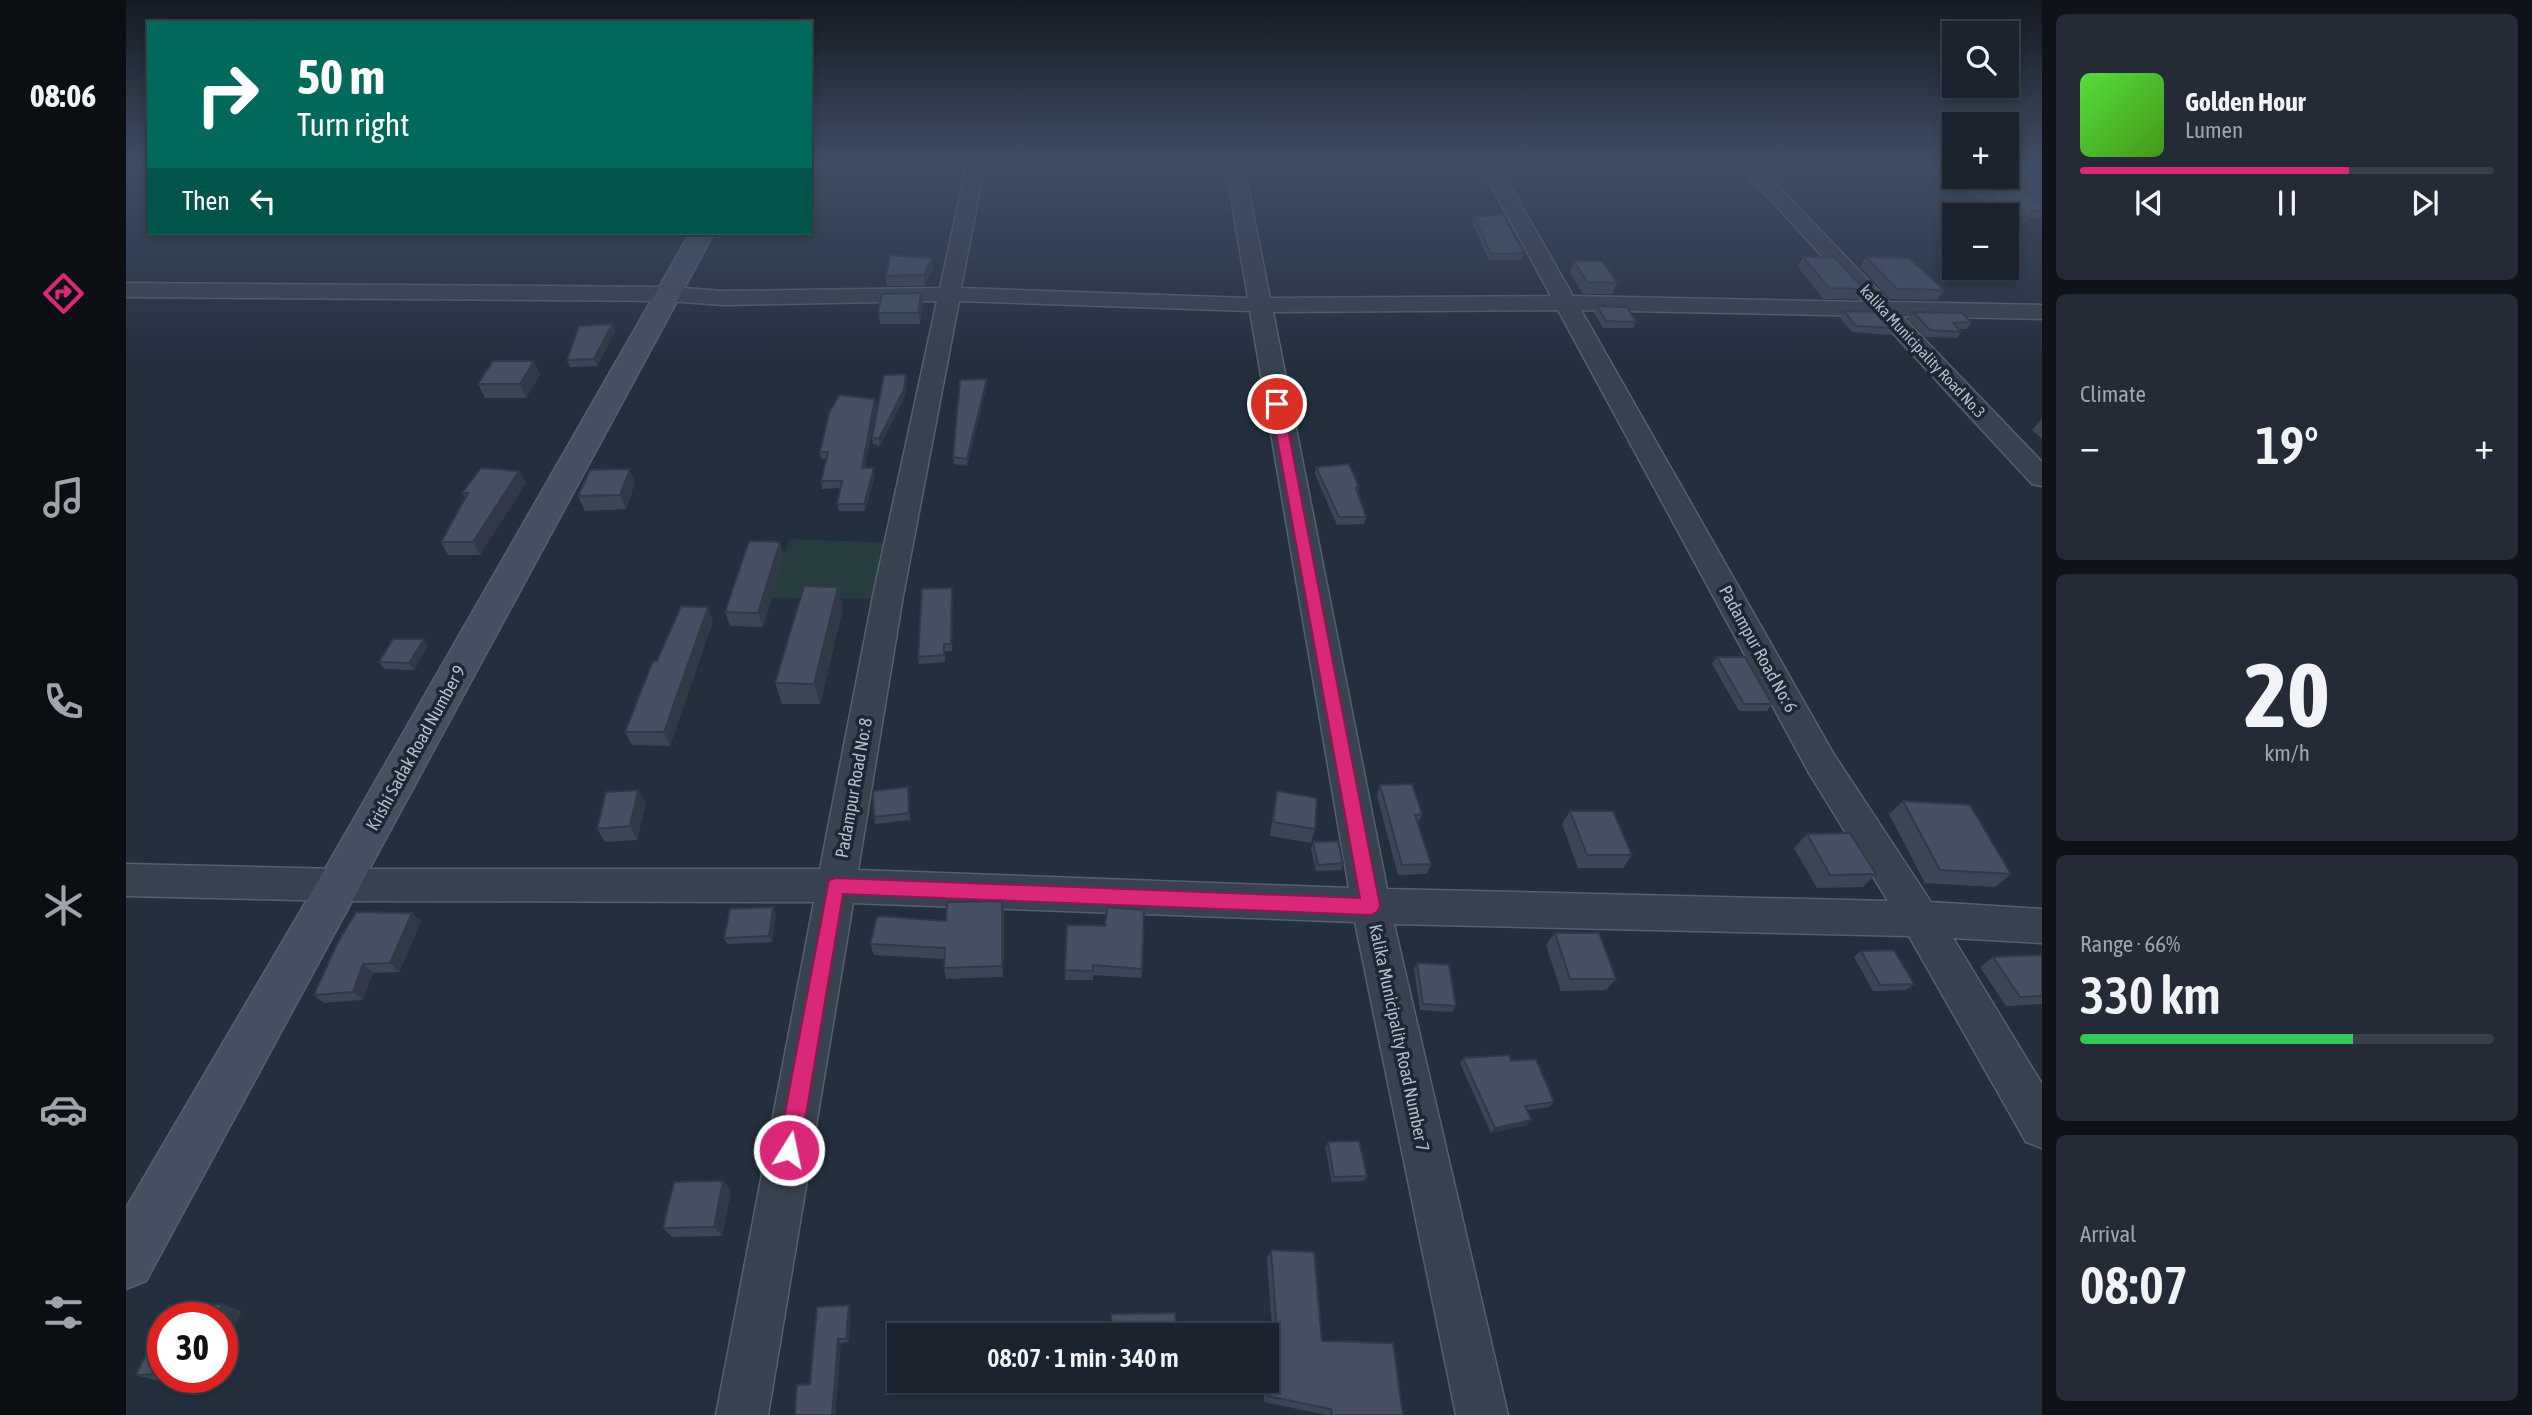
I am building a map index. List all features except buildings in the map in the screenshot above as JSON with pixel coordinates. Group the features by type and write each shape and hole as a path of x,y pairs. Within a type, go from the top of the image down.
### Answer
{"street":[{"name":"Padampur Road No: 8","path":"742,1415 888,596 962,229"},
{"name":"Kalika Municipality Road Number 7","path":"1245,229 1371,906 1482,1415"},
{"name":"Padampur Road No: 6","path":"1525,229 1821,763 1920,919 2042,1126"},
{"name":"kalika Municipality Road No.3","path":"1809,229 2042,478"},
{"name":"Krishi Sadak Road Number 9","path":"133,1236 341,885 701,235"},
{"path":"126,290 669,294 723,298 949,294 1258,305 1567,303 2042,312"},
{"path":"126,880 341,885 836,886 1371,906 1920,919 2042,926"}],"green space":[{"path":"789,539 896,543 884,599 771,598"}],"route":[{"path":"789,1150 836,886 1371,906 1277,404"}]}
